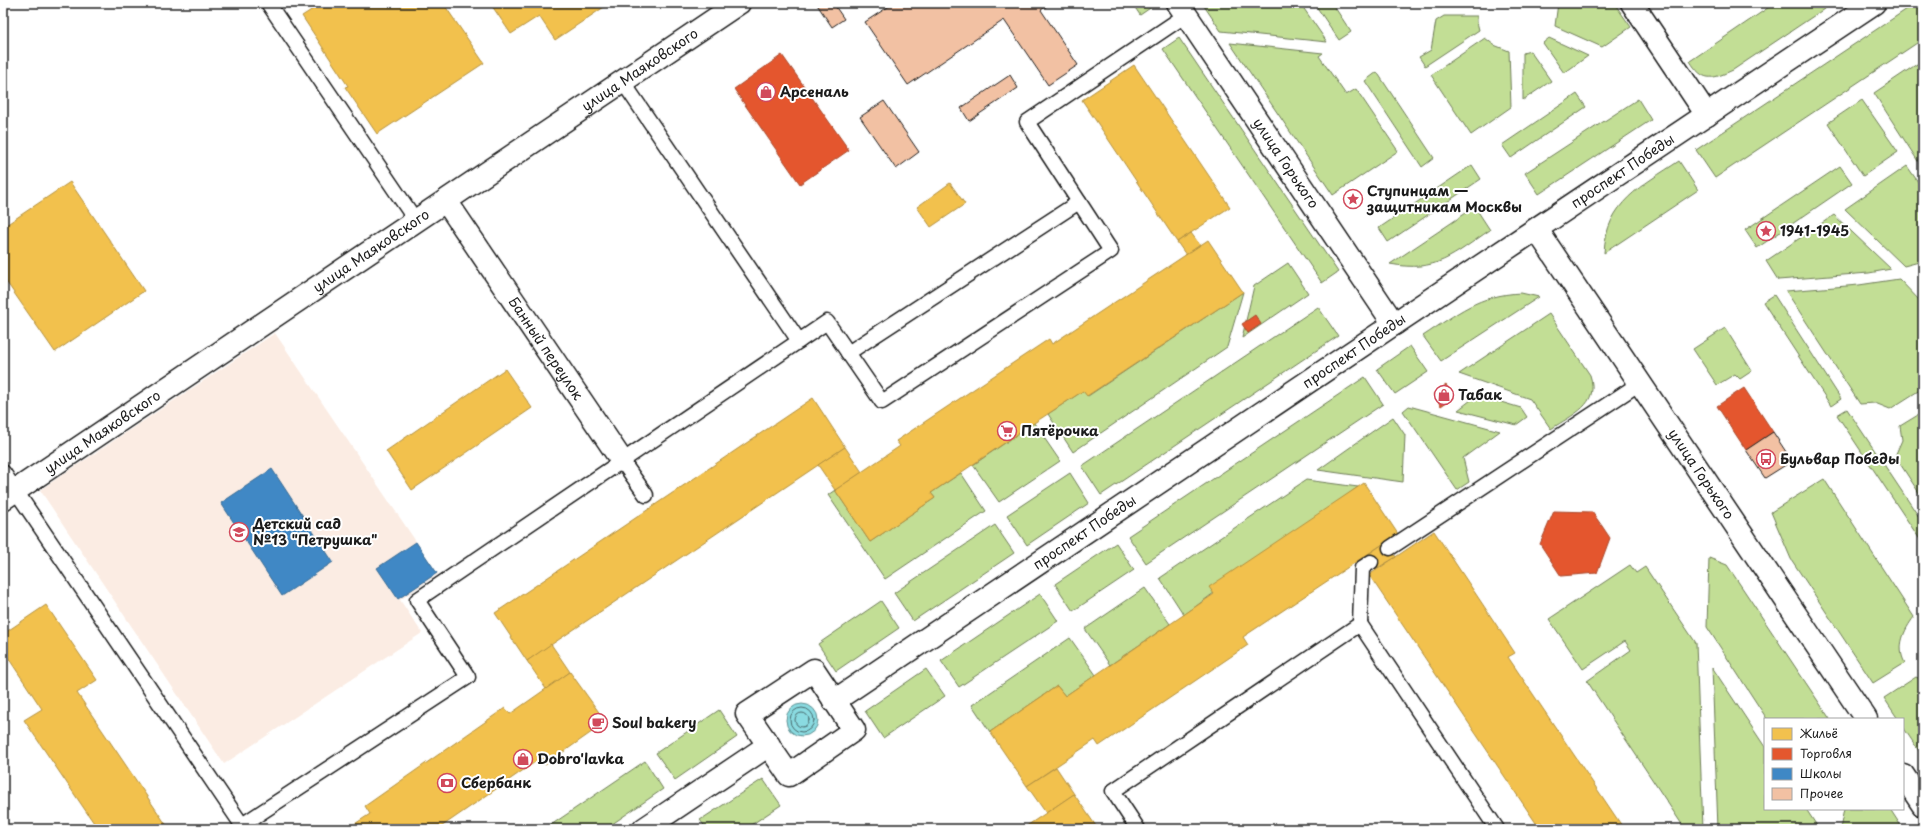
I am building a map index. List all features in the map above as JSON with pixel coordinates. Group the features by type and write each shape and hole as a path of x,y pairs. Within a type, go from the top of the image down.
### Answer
{"street":[{"name":"улица Маяковского","path":"9,495 740,3"},
{"path":"1632,3 1707,115"},
{"name":"проспект Победы","path":"834,701 1874,3"},
{"name":"улица Горького","path":"1182,9 1394,324"},
{"name":"Банный переулок","path":"446,200 622,461"},
{"name":"улица Горького","path":"1537,230 1865,718"},
{"path":"814,670 834,701 854,730 789,774 747,714 814,670"},
{"path":"644,829 769,745"},
{"path":"1904,776 1923,805"}],"lane":[{"path":"268,3 416,221"},
{"path":"3,472 9,495 242,825 468,677 417,600 827,322 882,402 1111,251 1027,122 1182,9"},
{"path":"623,82 800,340"},
{"path":"848,354 1079,202"},
{"path":"1390,548 1640,383"},
{"name":"Банный переулок","path":"622,461 646,495"},
{"path":"1371,562 1362,568 1360,624 1497,829"},
{"path":"1138,829 1113,791 1360,624"}],"shaded area":[{"name":"Детский сад №13 \"Петрушка\"","path":"275,333 438,574 400,600 422,633 224,764 40,490"}],"green space":[{"path":"1132,3 1155,3 1156,4 1140,15"},
{"path":"1202,3 1300,3 1327,42 1221,31"},
{"path":"1314,3 1332,3 1351,32 1339,40"},
{"path":"1558,3 1614,3 1631,27 1602,47 1555,26"},
{"path":"1775,3 1833,3 1733,70 1713,77 1704,76 1699,73 1690,61"},
{"path":"1916,3 1923,3 1923,39 1715,178 1696,150"},
{"path":"1444,16 1477,16 1479,30 1425,66 1419,57 1431,50 1436,21"},
{"path":"1179,38 1338,272 1322,283 1163,49"},
{"path":"1485,38 1494,45 1509,51 1511,107 1471,135 1431,75"},
{"path":"1549,38 1588,56 1564,73 1543,43"},
{"path":"1230,43 1323,53 1319,56 1346,95 1356,89 1398,151 1333,195"},
{"path":"1530,51 1551,81 1523,100 1523,53"},
{"path":"1923,60 1923,169 1874,93"},
{"path":"1377,72 1434,158 1422,167 1365,81"},
{"path":"1577,94 1586,107 1511,158 1502,145"},
{"path":"1638,99 1651,120 1539,194 1525,173"},
{"path":"1862,100 1898,152 1863,176 1828,123"},
{"path":"1679,161 1698,190 1604,253 1606,235 1611,221 1619,208 1628,197"},
{"path":"1472,165 1481,179 1388,242 1379,228"},
{"path":"1840,166 1852,183 1757,248 1745,230"},
{"path":"1907,166 1923,189 1923,261 1904,266 1845,209"},
{"path":"1475,207 1490,230 1465,247 1444,260 1433,264 1406,266 1390,264"},
{"path":"1834,215 1891,269 1869,273 1778,280 1766,261"},
{"path":"1288,263 1308,293 1242,338 1254,286"},
{"path":"1899,279 1923,304 1923,388 1890,409 1875,403 1860,404 1786,291 1859,285"},
{"path":"1243,292 1227,347 1073,452 1048,414 1083,391 1088,396"},
{"path":"1521,293 1539,297 1441,361 1423,336 1458,313 1480,301 1506,294"},
{"path":"1774,295 1841,399 1831,406 1763,302"},
{"path":"1318,307 1338,336 1101,495 1082,466"},
{"path":"1549,314 1590,375 1592,385 1591,394 1588,401 1582,408 1551,429 1530,399 1459,374"},
{"path":"1725,328 1752,371 1740,379 1735,374 1717,385 1693,349"},
{"path":"1410,346 1428,372 1395,394 1377,369"},
{"path":"1365,377 1383,404 1146,563 1128,536"},
{"path":"1474,394 1521,408 1527,417 1516,425 1458,410 1471,400"},
{"path":"1409,406 1500,431 1463,458 1469,482 1457,490 1403,411"},
{"path":"1847,409 1923,523 1923,544 1837,415"},
{"path":"1923,412 1923,499 1895,456 1902,440 1900,426"},
{"path":"1393,417 1405,435 1403,482 1318,470"},
{"path":"1034,423 1060,461 999,502 973,465"},
{"path":"961,473 986,511 885,579 828,495 835,490 870,542 935,498 931,493"},
{"path":"1070,473 1089,503 1027,545 1007,515"},
{"path":"1824,479 1914,617 1907,627 1902,639 1901,651 1905,663 1873,683 1791,559 1771,512"},
{"path":"1306,480 1358,487 1184,615 1160,578"},
{"path":"995,525 1014,553 913,621 894,593"},
{"path":"1116,543 1134,570 1073,611 1055,584"},
{"path":"1709,558 1727,565 1829,718 1766,718 1707,627"},
{"path":"1630,565 1636,573 1645,567 1696,643 1703,829 1685,829 1587,681 1631,650 1625,641 1583,669 1549,619"},
{"path":"1145,588 1170,624 1110,665 1085,629"},
{"path":"1040,594 1058,621 959,687 941,661"},
{"path":"881,601 899,628 836,671 818,644"},
{"path":"1070,638 1096,675 1065,696 1057,686 990,732 972,705"},
{"path":"1712,667 1764,745 1764,810 1807,810 1819,829 1718,829"},
{"path":"926,669 945,696 883,738 865,711"},
{"path":"1916,677 1923,680 1923,757 1904,728 1904,718 1897,718 1884,698"},
{"path":"719,710 737,737 675,780 656,753"},
{"path":"645,761 663,789 605,829 550,829 548,827"},
{"path":"763,779 781,805 745,829 707,829 700,820"},
{"path":"1844,810 1891,810 1903,829 1840,829"}],"water":[{"path":"799,704 805,704 814,708 818,720 814,732 805,736 799,736 790,732 786,723 786,717 790,708"}],"building: Жильё":[{"path":"322,3 443,3 484,63 377,134 345,87 348,86 302,16"},
{"path":"490,3 610,3 555,40 539,16 511,34"},
{"path":"1134,65 1230,207 1177,242 1082,100"},
{"path":"70,182 144,291 55,352 3,277 3,227"},
{"path":"950,183 965,204 931,227 917,207"},
{"path":"1191,233 1200,245 1186,255 1177,242"},
{"path":"1208,240 1243,292 1087,396 1083,391 1034,423 931,493 935,498 870,542 835,490 900,446 896,441 1049,339 1052,344"},
{"path":"505,369 532,408 412,490 386,451"},
{"path":"813,398 845,447 527,661 495,613"},
{"path":"845,447 862,472 835,490 818,465"},
{"path":"1364,483 1398,534 1243,637 1248,645 1099,746 1095,740 1027,786 990,732 1057,686 1065,696 1214,594 1209,587"},
{"path":"1434,531 1515,653 1508,657 1624,829 1540,829 1369,575"},
{"path":"1386,542 1396,557 1376,569 1367,555"},
{"path":"46,605 97,680 77,693 169,829 98,829 24,720 42,709 3,650 3,634"},
{"path":"551,644 570,672 546,689 527,661"},
{"path":"570,672 606,722 545,765 541,758 438,829 347,829 370,814 365,806 505,708 510,714"},
{"path":"1056,767 1074,794 1046,813 1027,786"},
{"path":"1074,794 1098,829 1022,829 1046,813"}],"building: Торговля":[{"path":"782,55 849,150 800,184 734,89"},
{"path":"1255,315 1261,324 1248,333 1242,324"},
{"name":"Табак","path":"1446,385 1454,397 1441,406 1433,394"},
{"path":"1744,388 1773,432 1746,450 1717,406"},
{"path":"1554,511 1592,512 1602,526 1610,538 1597,573 1561,576 1540,544"}],"building: Школы":[{"path":"272,469 333,562 282,596 221,503"},
{"path":"416,542 437,573 398,599 377,568"}],"building: Прочее":[{"path":"816,3 833,3 844,19 832,27"},
{"path":"894,3 1045,3 1047,6 1041,10 1078,65 1048,85 1004,20 908,85 865,22"},
{"path":"1010,75 1018,88 969,121 961,108"},
{"path":"884,101 919,152 896,169 860,117"},
{"path":"1773,432 1792,461 1765,478 1746,450"}],"place":[{"name":"Арсеналь","path":"766,92"},
{"name":"Ступинцам — защитникам Москвы","path":"1353,199"},
{"name":"1941-1945","path":"1766,231"},
{"name":"Табак","path":"1444,395"},
{"name":"Пятёрочка","path":"1007,431"},
{"name":"Бульвар Победы","path":"1766,459"},
{"name":"Детский сад №13 \"Петрушка\"","path":"239,532"},
{"name":"Soul bakery","path":"598,723"},
{"name":"Dobro'lavka","path":"523,759"},
{"name":"Сбербанк","path":"447,783"}]}
